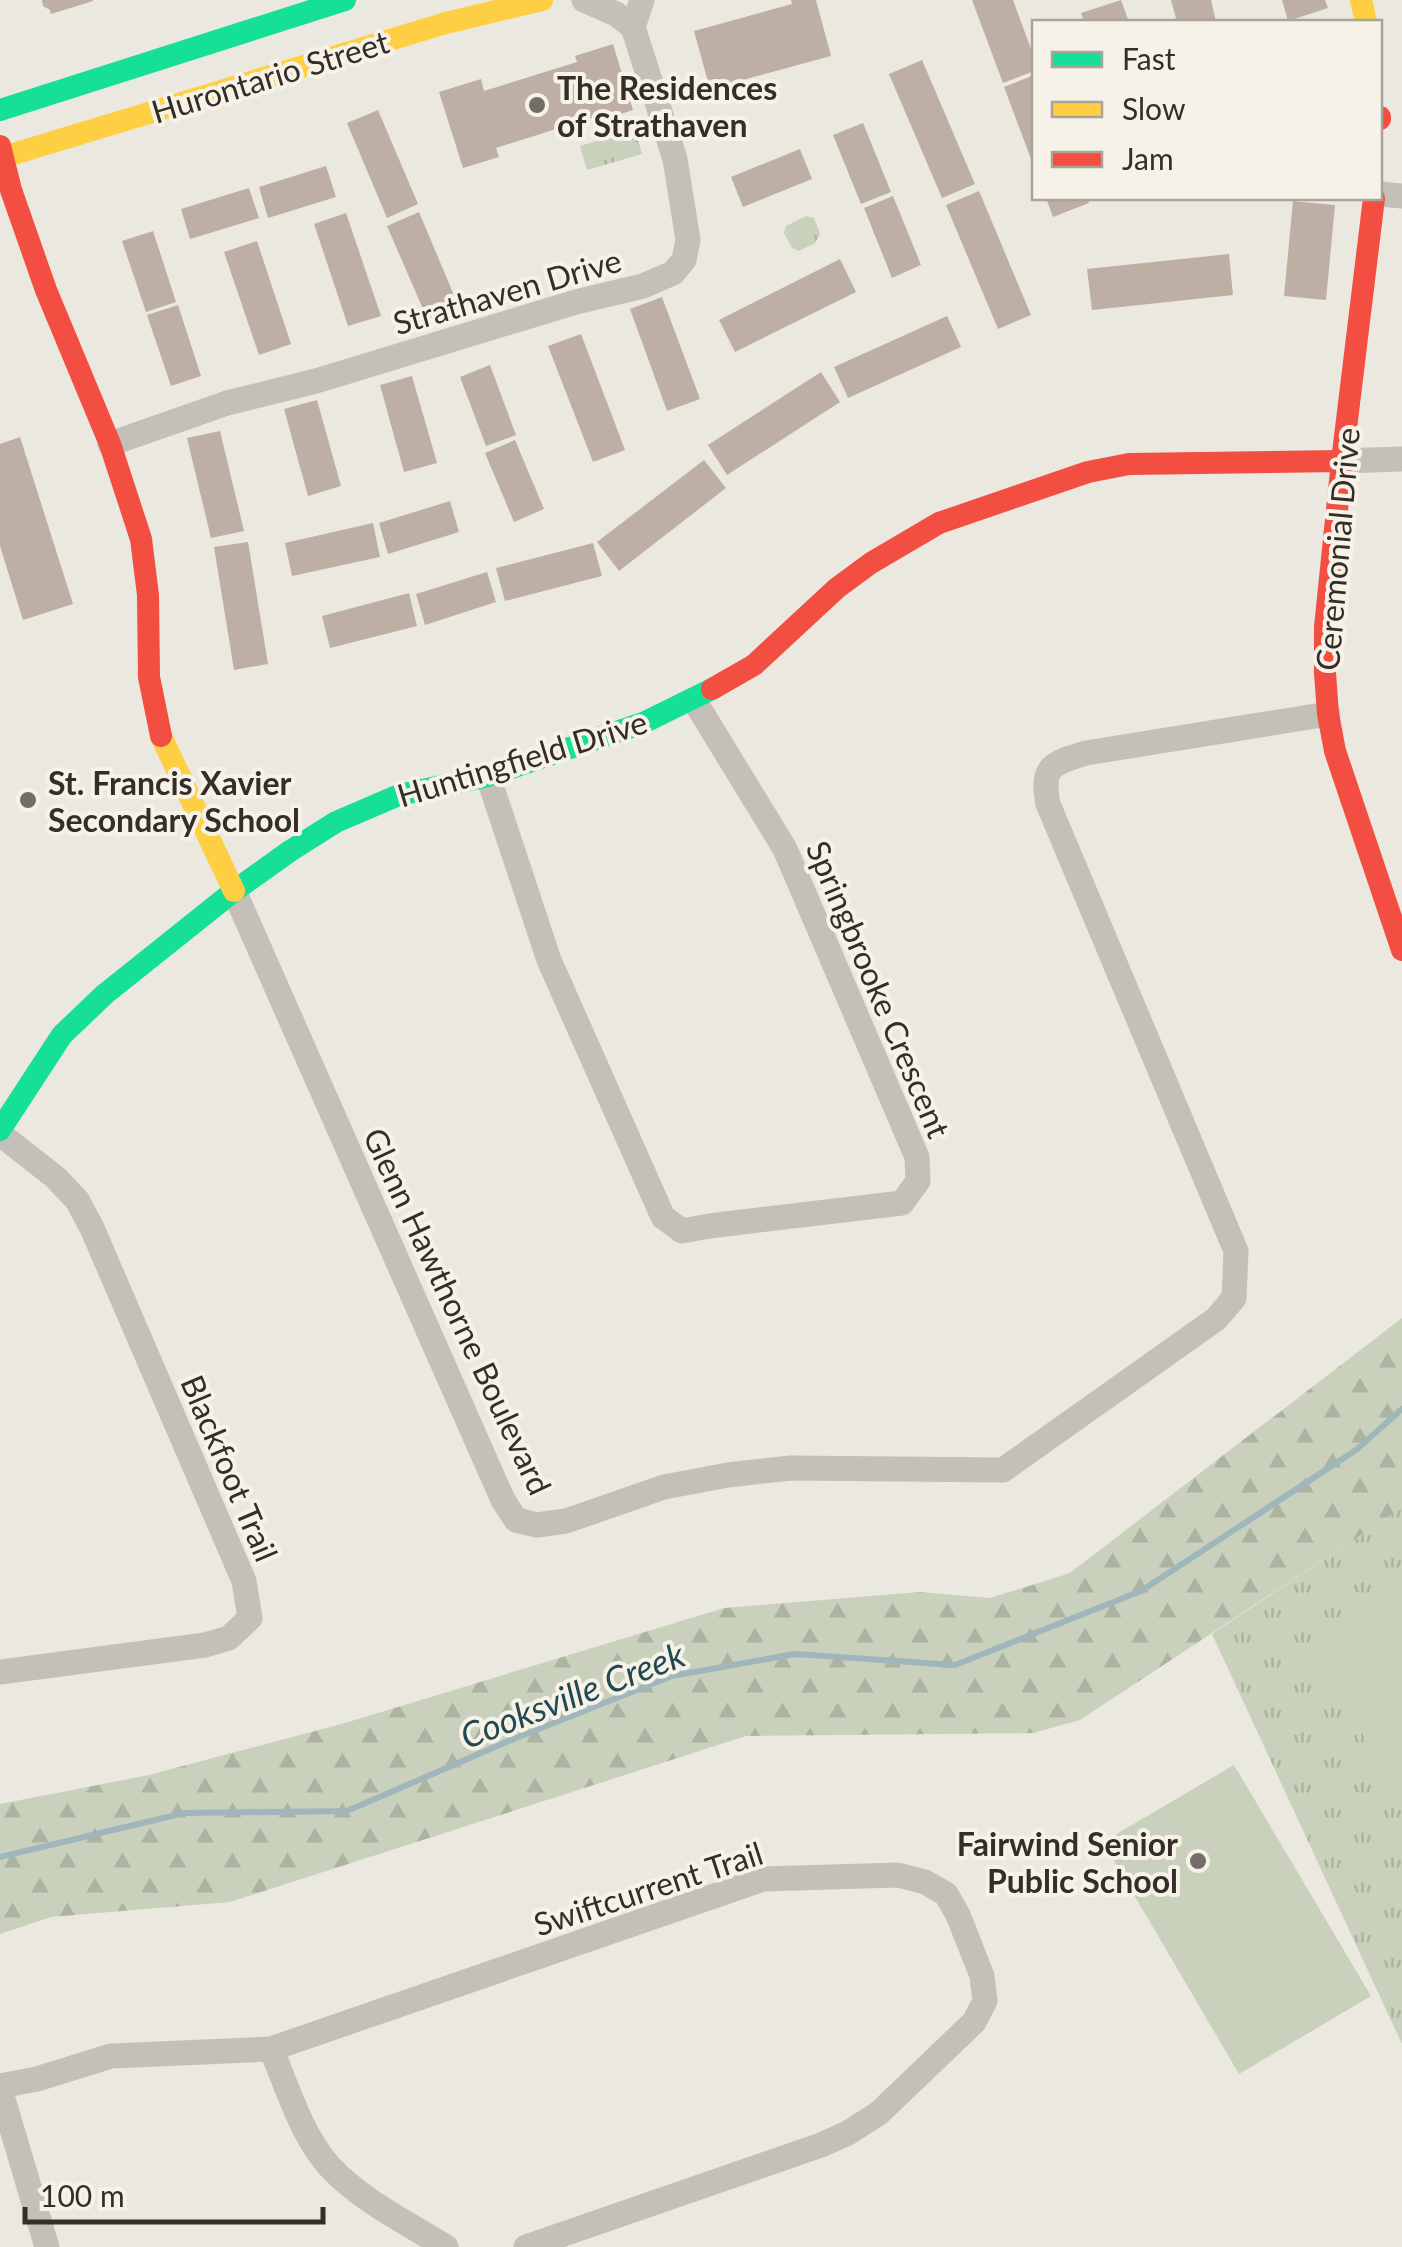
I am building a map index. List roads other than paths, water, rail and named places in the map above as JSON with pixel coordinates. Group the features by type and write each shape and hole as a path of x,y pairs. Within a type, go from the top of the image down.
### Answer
{"street":[{"name":"Hurontario Street","path":"0,110 345,0"},
{"name":"Hurontario Street","path":"1,154 446,23 543,0"},
{"path":"584,0 633,26 642,0"},
{"name":"Strathaven Drive","path":"110,444 228,403 316,381 674,274 684,260 688,240 679,178 633,26"},
{"name":"Glenn Hawthorne Boulevard","path":"1,154 57,321 110,444 141,539 148,595 149,677 161,736 234,891 503,1500 516,1520 537,1525 566,1521 664,1486 774,1469 1003,1470 1216,1318 1234,1298 1236,1251 1048,804 1044,781 1050,768 1086,753 1328,714"},
{"name":"Ceremonial Drive","path":"1376,200 1342,460 1325,673 1335,751 1402,950"},
{"path":"1342,460 1402,460"},
{"name":"Huntingfield Drive","path":"0,1132 62,1035 105,994 234,891 290,851 350,816 398,796 488,776 643,723 694,700 754,665 837,588 871,563 902,542 957,517 1088,472 1128,464 1342,460"},
{"name":"Springbrooke Crescent","path":"488,776 549,960 663,1217 682,1231 902,1203 918,1181 918,1157 785,849 694,700"},
{"name":"Blackfoot Trail","path":"0,1132 55,1177 77,1200 92,1228 244,1581 250,1618 230,1638 205,1645 0,1672"},
{"name":"Swiftcurrent Trail","path":"0,2088 111,2056 271,2049 764,1879 898,1875 925,1882 946,1894 982,1976 985,2001 974,2022 879,2112 821,2145 526,2247"},
{"path":"271,2049 306,2133 329,2166 359,2193 446,2247"},
{"path":"0,2088 48,2247"}],"waterway":[{"name":"Cooksville Creek","path":"0,1857 184,1813 347,1811 672,1676 795,1654 955,1665 1141,1591 1356,1450 1402,1409"}],"place":[{"name":"The Residences of Strathaven","path":"537,105"},
{"name":"St. Francis Xavier Secondary School","path":"28,800"},
{"name":"Fairwind Senior Public School","path":"1198,1861"}]}
